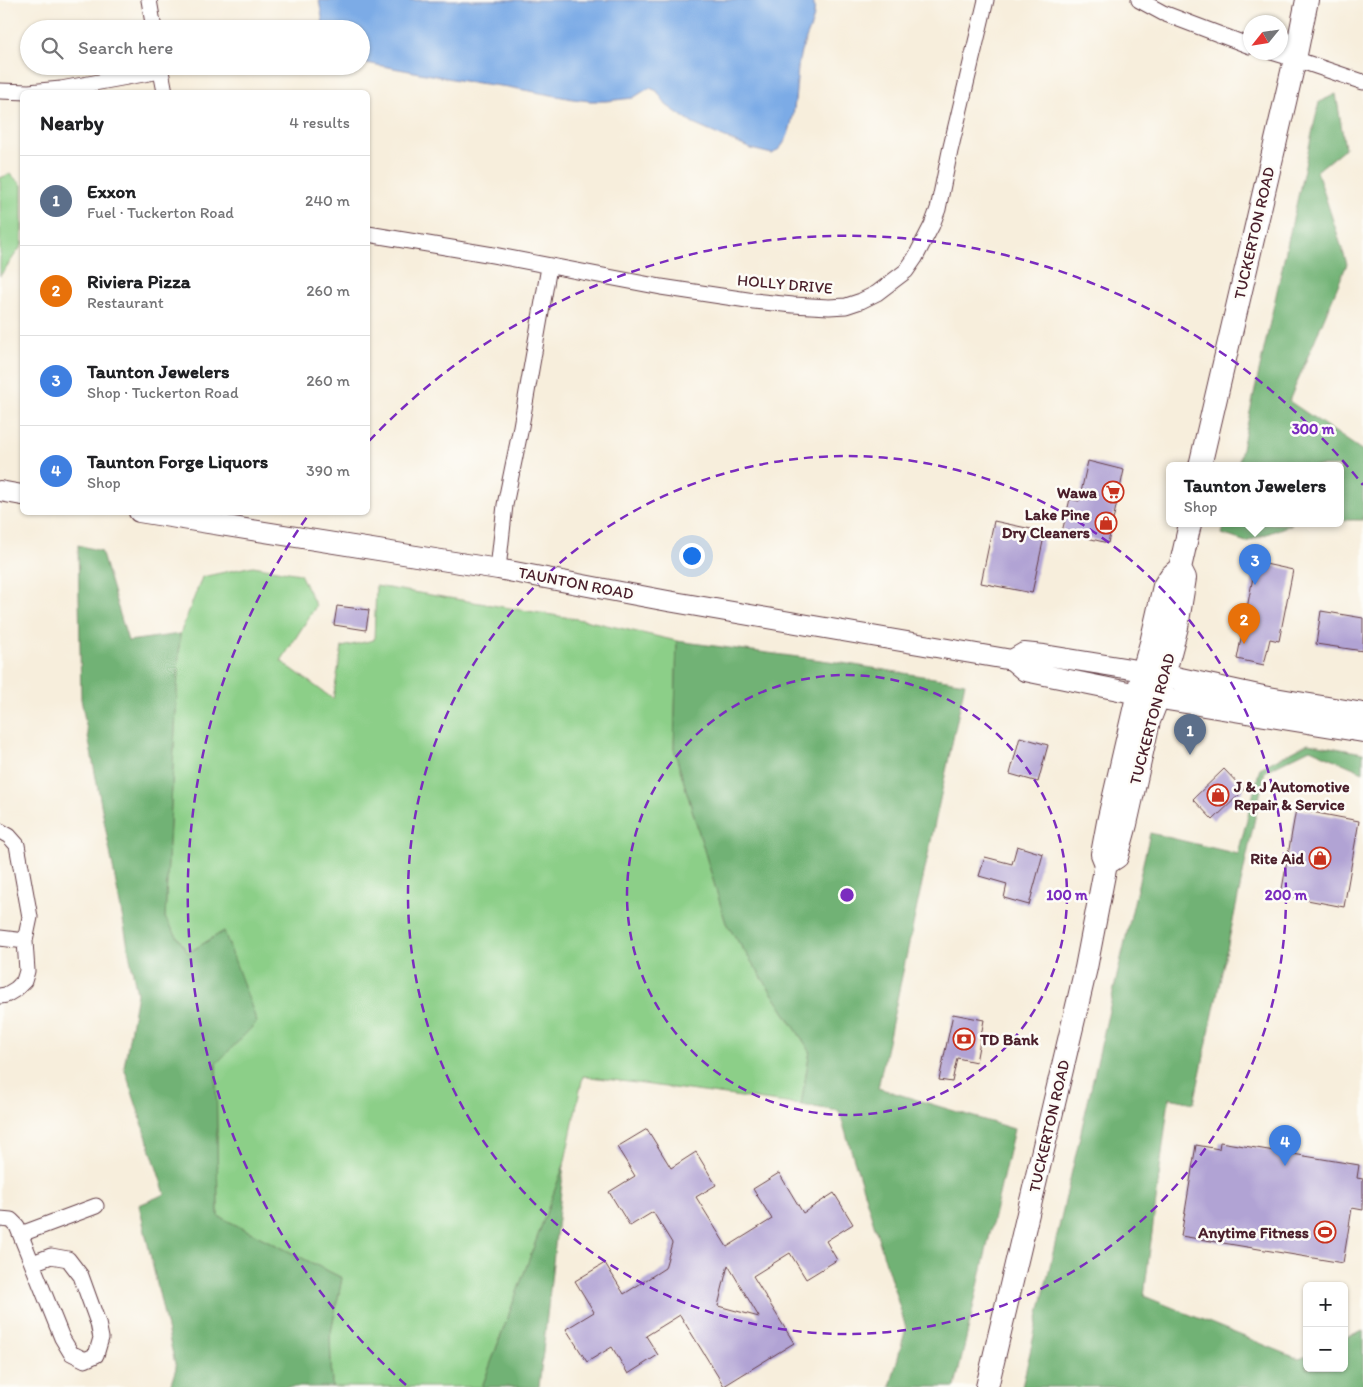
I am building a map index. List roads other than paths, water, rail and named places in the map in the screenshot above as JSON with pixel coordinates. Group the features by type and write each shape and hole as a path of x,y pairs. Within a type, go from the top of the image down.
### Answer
{"main road":[{"name":"TUCKERTON ROAD","path":"1201,462 1295,59 1307,0"},
{"name":"TUCKERTON ROAD","path":"987,1387 1086,968 1106,864 1102,854 1109,816 1148,696 1153,673 1177,627 1185,578 1180,568 1189,527"},
{"path":"1153,673 1263,697 1363,714"},
{"path":"1148,696 1363,731"}],"street":[{"path":"149,0 152,20"},
{"name":"HOLLY DRIVE","path":"370,234 493,255 661,287 793,305 830,308 846,306 861,301 877,293 906,271 932,225 940,199 986,0"},
{"path":"1139,0 1163,14 1243,43"},
{"path":"1288,57 1363,82"},
{"path":"50,90 130,75"},
{"path":"161,75 165,90"},
{"path":"0,91 20,92"},
{"path":"498,569 505,504 520,432 549,267"},
{"path":"0,491 20,495"},
{"name":"TAUNTON ROAD","path":"158,515 498,569 1012,660 1025,670 1148,696"},
{"name":"TAUNTON ROAD","path":"1012,660 1024,653 1153,673"},
{"path":"0,831 9,836 16,845 30,917 26,941 27,970 24,981 16,989 0,996"},
{"path":"0,938 26,941"},
{"path":"21,1234 96,1206"},
{"path":"0,1219 11,1220 17,1226 62,1338 71,1353 86,1360 96,1355 101,1338 98,1323 81,1276 68,1259 51,1256 33,1264"}],"water":[{"path":"319,0 813,0 814,7 813,21 800,56 791,124 787,137 781,147 772,154 751,149 693,124 666,105 657,91 650,88 633,98 590,101 463,81 370,64 370,20 322,20"}],"place":[{"name":"Wawa","path":"1113,492"},
{"name":"Lake Pine Dry Cleaners","path":"1106,523"},
{"name":"Taunton Jewelers","path":"1255,585"},
{"name":"Riviera Pizza","path":"1244,644"},
{"name":"Exxon","path":"1190,755"},
{"name":"J & J Automotive Repair & Service","path":"1218,795"},
{"name":"Rite Aid","path":"1320,858"},
{"name":"TD Bank","path":"964,1039"},
{"name":"Taunton Forge Liquors","path":"1285,1166"},
{"name":"Anytime Fitness","path":"1325,1232"}]}
